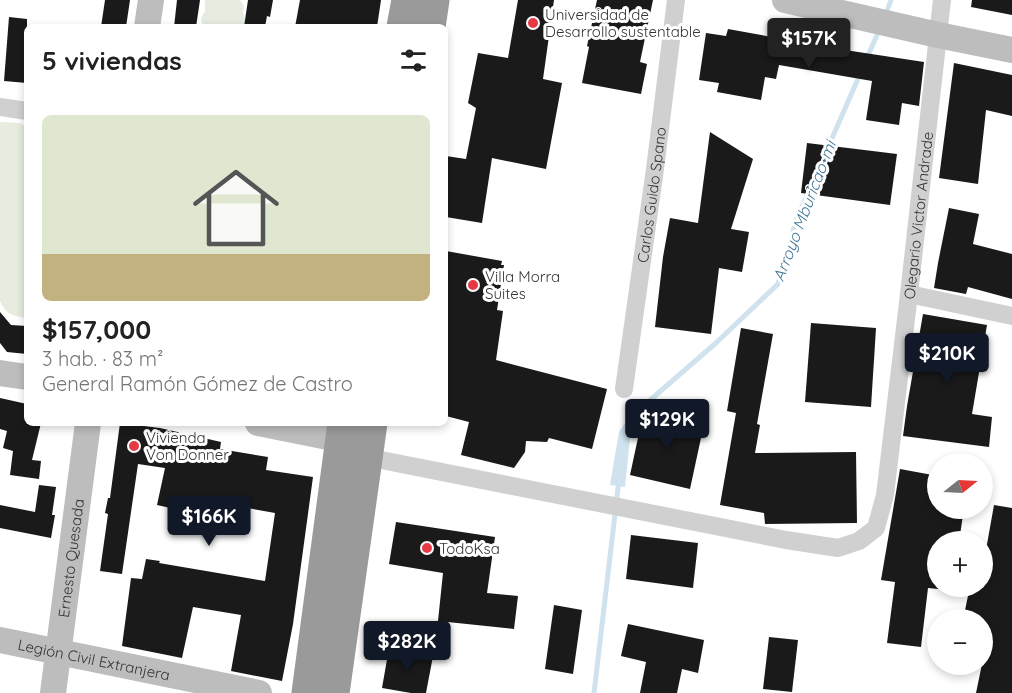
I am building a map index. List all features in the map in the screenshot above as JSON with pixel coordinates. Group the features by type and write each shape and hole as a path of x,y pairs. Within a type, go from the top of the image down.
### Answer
{"highway":[{"path":"404,24 408,0"},
{"path":"429,24 433,0"},
{"path":"308,693 351,440 367,426"},
{"path":"333,693 351,440"}],"street":[{"path":"147,24 151,0"},
{"name":"Carlos Guido Spano","path":"624,389 654,180 676,0"},
{"path":"785,0 1012,50"},
{"name":"Olegario Victor Andrade","path":"351,440 786,540 838,548 859,541 876,528 885,495 942,0"},
{"path":"0,107 24,111"},
{"path":"909,294 1012,316"},
{"path":"0,373 24,377"},
{"name":"Ernesto Quesada","path":"53,693 88,426"},
{"path":"274,426 351,440"},
{"name":"Legión Civil Extranjera","path":"0,640 259,693"}],"shaded area":[{"path":"205,0 240,0 244,6 243,13 247,24 202,24 201,18 205,11"},
{"path":"0,122 20,123 24,125 24,317 11,314 0,301"}],"water":[{"path":"643,410 644,427 630,438 625,487 610,485 619,432 629,417"}],"building":[{"path":"105,0 130,0 126,24 101,24"},
{"path":"177,0 200,0 196,24 174,24"},
{"path":"248,0 273,0 270,17 267,16 266,24 244,24"},
{"path":"300,0 381,0 377,24 296,24"},
{"path":"518,0 554,0 543,79 562,83 546,169 492,158 482,223 448,217 448,156 466,159 476,108 468,103 478,53 508,58"},
{"path":"597,0 653,0 640,62 647,64 641,94 582,83"},
{"path":"972,0 1012,0 1012,15 971,7"},
{"path":"9,17 27,19 27,24 24,24 24,83 4,81"},
{"path":"728,29 805,43 806,40 846,46 845,50 924,62 919,106 902,103 899,125 866,120 872,81 779,65 776,79 765,77 761,100 717,92 719,83 699,80 706,33 726,36"},
{"path":"954,63 1012,75 1012,116 986,110 978,184 939,178"},
{"path":"710,132 753,159 731,229 749,232 742,272 719,268 711,334 655,327 670,218 698,223"},
{"path":"807,143 897,154 890,205 801,193"},
{"path":"949,208 979,214 973,244 1012,254 1012,299 968,287 966,294 934,288"},
{"path":"448,251 502,261 501,265 504,265 497,310 503,311 496,360 607,389 592,449 549,438 547,442 526,441 525,452 514,468 461,455 469,422 448,417"},
{"path":"0,312 11,325 24,326 24,354 7,352 0,343"},
{"path":"923,314 987,325 972,414 992,417 989,447 903,436"},
{"path":"811,323 876,328 871,407 805,402"},
{"path":"741,328 773,334 757,424 760,425 755,453 856,452 857,523 765,524 764,513 720,505 736,413 727,411"},
{"path":"0,398 24,403 24,426 40,426 32,460 41,461 39,479 10,475 13,451 3,448 7,431 0,429"},
{"path":"644,410 704,424 690,489 630,475"},
{"path":"120,426 160,428 221,442 220,449 268,457 266,470 313,477 293,624 282,681 231,671 241,615 193,607 182,658 122,646 131,578 142,579 146,559 265,581 275,513 209,501 206,516 157,505 165,468 138,464 122,574 100,571 108,514 105,513 108,498 110,498"},
{"path":"900,469 927,474 927,519 962,519 961,531 927,531 927,596 921,647 887,643 895,582 881,580"},
{"path":"39,485 56,487 51,538 0,528 0,505 35,512"},
{"path":"994,505 1012,508 1012,693 976,693 980,675 993,675 993,609 965,609 968,597 993,597 993,531 989,531"},
{"path":"396,522 495,537 487,593 518,596 514,629 438,621 443,573 389,564"},
{"path":"631,535 698,543 693,588 626,579"},
{"path":"554,605 582,610 573,674 545,669"},
{"path":"628,624 704,640 698,673 682,669 677,693 640,693 646,662 621,656"},
{"path":"769,637 798,640 792,692 763,689"},
{"path":"389,648 433,656 426,693 382,688"}],"waterway":[{"name":"Arroyo Mburicao-mi","path":"886,14 891,0"},
{"name":"Arroyo Mburicao-mi","path":"867,58 880,28"},
{"name":"Arroyo Mburicao-mi","path":"826,152 861,72"},
{"name":"Arroyo Mburicao-mi","path":"636,417 641,408 717,342 778,284 796,221 810,188"},
{"name":"Arroyo Mburicao-mi","path":"594,693 619,480"}],"place":[{"name":"Universidad de Desarrollo sustentable","path":"533,23"},
{"name":"Villa Morra Suites","path":"473,285"},
{"name":"Vivienda Von Donner","path":"134,446"},
{"name":"TodoKsa","path":"427,548"}]}
